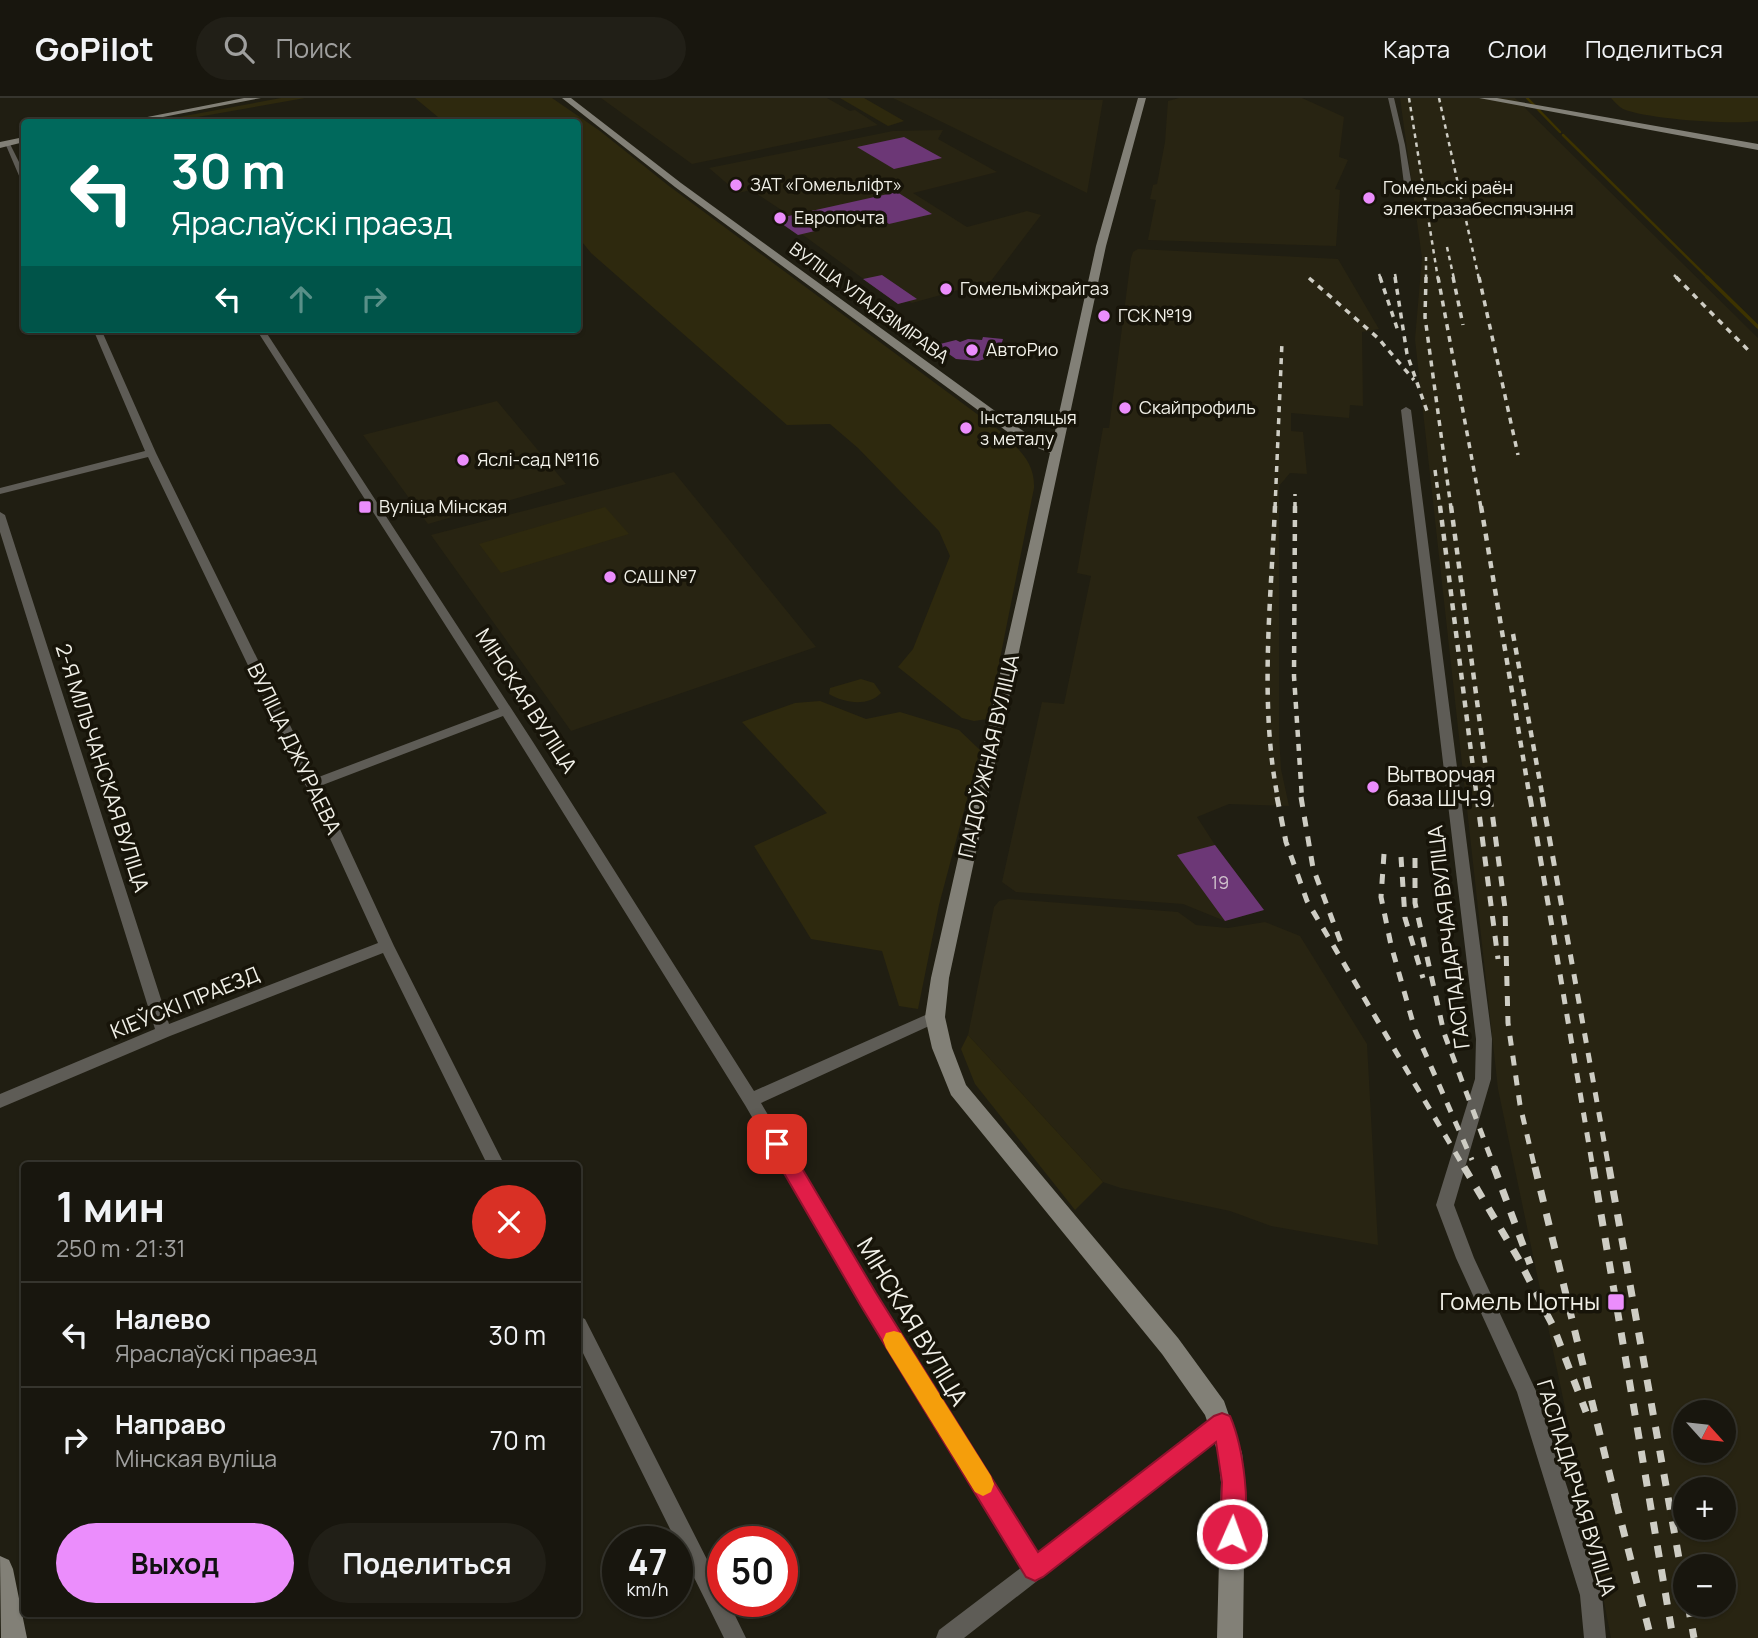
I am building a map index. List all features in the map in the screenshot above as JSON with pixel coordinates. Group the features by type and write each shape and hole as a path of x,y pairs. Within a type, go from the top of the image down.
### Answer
{"main road":[{"path":"142,119 257,98"},
{"name":"ВУЛІЦА УЛАДЗІМІРАВА","path":"566,98 698,200 1009,427 1025,438 1056,451"},
{"name":"ПАДОЎЖНАЯ ВУЛІЦА","path":"1142,98 1101,246 957,898 935,1017 942,1048 958,1089 1170,1346 1200,1385 1222,1424 1230,1453 1233,1482 1230,1638"},
{"path":"1483,98 1601,115"},
{"path":"1504,98 1758,145"},
{"path":"3,145 21,141"},
{"path":"0,1569 14,1638"}],"street":[{"path":"1391,98 1409,192"},
{"path":"3,145 21,173"},
{"name":"ВУЛІЦА ДЖУРАЕВА","path":"99,333 151,453 312,784 387,946 495,1162"},
{"name":"МІНСКАЯ ВУЛІЦА","path":"263,333 751,1100 869,1300 1035,1569"},
{"name":"ГАСПАДАРЧАЯ ВУЛІЦА","path":"1406,410 1484,1039 1483,1079 1445,1205 1465,1258 1526,1391 1591,1595 1595,1638"},
{"path":"0,491 151,453"},
{"name":"2-Я МІЛЬЧАНСКАЯ ВУЛІЦА","path":"0,515 164,1032"},
{"path":"312,784 505,711"},
{"name":"КІЕЎСКІ ПРАЕЗД","path":"0,1101 164,1032 387,946"},
{"path":"751,1100 935,1017"},
{"path":"581,1331 735,1638"},
{"path":"947,1638 1222,1424"}],"shaded area":[{"path":"281,98 305,98 186,119 168,119"},
{"path":"415,98 552,98 600,131 669,186 1000,431 1019,450 1032,470 1034,488 988,719 974,721 962,718 898,667 913,649 950,556 939,531 858,448 830,424 787,425 591,253 581,241 581,119 440,119"},
{"path":"601,98 827,98 850,111 855,110 878,125 692,164"},
{"path":"840,98 864,98 904,121 888,126"},
{"path":"893,98 1103,100 1087,193 942,122"},
{"path":"1179,98 1302,98 1344,117 1339,157 1348,160 1335,189 1340,190 1336,246 1148,240 1156,200 1150,199 1153,185 1157,184 1165,142 1168,101"},
{"path":"1400,98 1515,98 1758,338 1758,1638 1611,1638 1498,1089 1415,339 1422,258"},
{"path":"1611,98 1758,98 1758,121 1710,122 1651,116 1623,109"},
{"path":"943,130 938,139 997,172 913,193 967,227 1027,211 1041,215 991,281 912,303 908,301 898,304 803,235 798,235 772,217 786,213 751,190 738,193 709,168 893,131"},
{"path":"1138,249 1338,259 1379,329 1362,332 1363,406 1350,405 1349,418 1291,413 1291,431 1303,432 1307,474 1290,473 1279,486 1279,734 1281,769 1289,806 1229,804 1197,817 1264,910 1225,921 1183,904 1016,892 1002,882 1042,702 1064,704 1091,576 1077,573 1103,428 1109,428 1131,258 1133,252"},
{"name":"Яслі-сад №116","path":"497,401 566,484 428,524 363,435"},
{"name":"САШ №7","path":"674,472 816,647 571,731 431,535"},
{"path":"605,507 629,534 501,573 479,544"},
{"path":"861,679 874,683 881,693 863,702 842,700 829,694 830,688"},
{"path":"820,701 866,719 900,712 959,730 980,750 939,905 918,1009 899,1006 882,951 811,939 754,846 827,813 742,722 795,703"},
{"path":"1008,899 1178,912 1196,925 1228,928 1265,922 1300,936 1367,1044 1378,1245 1271,1226 1230,1211 1103,1182 968,1035 994,907 999,901"},
{"path":"968,1035 1103,1182 1075,1210 975,1084 961,1049"}],"building":[{"path":"904,137 942,158 894,169 857,147"},
{"path":"897,192 932,214 889,224 871,212 808,226 815,231 798,235 775,219"},
{"path":"882,275 917,299 898,304 863,279"},
{"name":"АвтоРио","path":"983,337 1003,339 998,355 978,361 956,359 936,345 956,340 982,340"},
{"path":"1215,845 1264,910 1225,921 1177,855"}],"waterway":[{"path":"1527,98 1560,132"},
{"path":"1563,135 1709,279"},
{"path":"1707,277 1758,327"}],"railway":[{"path":"1409,98 1438,279"},
{"path":"1439,98 1479,279"},
{"path":"1447,247 1454,279"},
{"path":"1426,257 1426,277"},
{"path":"1379,274 1381,279"},
{"path":"1395,274 1396,279"},
{"path":"1380,277 1398,331"},
{"path":"1395,277 1407,354 1428,414"},
{"path":"1426,277 1425,317 1451,508"},
{"path":"1438,277 1481,508"},
{"path":"1453,277 1463,325"},
{"path":"1479,277 1518,455"},
{"path":"1676,277 1750,352"},
{"path":"1309,278 1378,338 1414,380"},
{"path":"1275,508 1282,342"},
{"path":"1435,470 1440,508"},
{"path":"1295,494 1295,506"},
{"path":"1275,506 1268,690 1272,763 1278,799"},
{"path":"1295,506 1294,676 1302,799"},
{"path":"1440,506 1477,799"},
{"path":"1451,506 1490,799"},
{"path":"1481,506 1530,799"},
{"path":"1513,634 1543,799"},
{"path":"1277,797 1286,842 1307,901 1465,1169"},
{"path":"1301,797 1313,868 1341,943"},
{"path":"1477,797 1498,959"},
{"path":"1490,797 1505,908 1508,1023 1520,1105 1535,1169"},
{"path":"1530,797 1593,1169"},
{"path":"1542,797 1609,1169"},
{"path":"1384,854 1381,897 1391,945 1415,1030 1472,1160"},
{"path":"1401,857 1405,918 1423,978"},
{"path":"1415,858 1415,903 1444,1033 1495,1169"},
{"path":"1464,1167 1518,1258 1553,1326 1586,1412"},
{"path":"1494,1167 1530,1264"},
{"path":"1535,1167 1618,1509"},
{"path":"1593,1167 1673,1638"},
{"path":"1609,1167 1678,1554"},
{"path":"1616,1502 1651,1638"},
{"path":"1690,1617 1694,1638"}],"slow traffic":[{"path":"894,1340 983,1484"}],"place":[{"name":"ЗАТ «Гомельліфт»","path":"736,185"},
{"name":"Гомельскі раён электразабеспячэння","path":"1369,198"},
{"name":"Европочта","path":"780,218"},
{"name":"Гомельміжрайгаз","path":"946,289"},
{"name":"ГСК №19","path":"1104,316"},
{"name":"АвтоРио","path":"972,350"},
{"name":"Скайпрофиль","path":"1125,408"},
{"name":"Інсталяцыя з металу","path":"966,428"},
{"name":"Яслі-сад №116","path":"463,460"},
{"name":"Вуліца Мінская","path":"365,507"},
{"name":"САШ №7","path":"610,577"},
{"name":"Вытворчая база ШЧ-9","path":"1373,787"},
{"name":"Гомель Цотны","path":"1616,1302"}],"route":[{"path":"777,1144 869,1300 1035,1569 1222,1424 1230,1453 1233,1482 1232,1534"}]}
